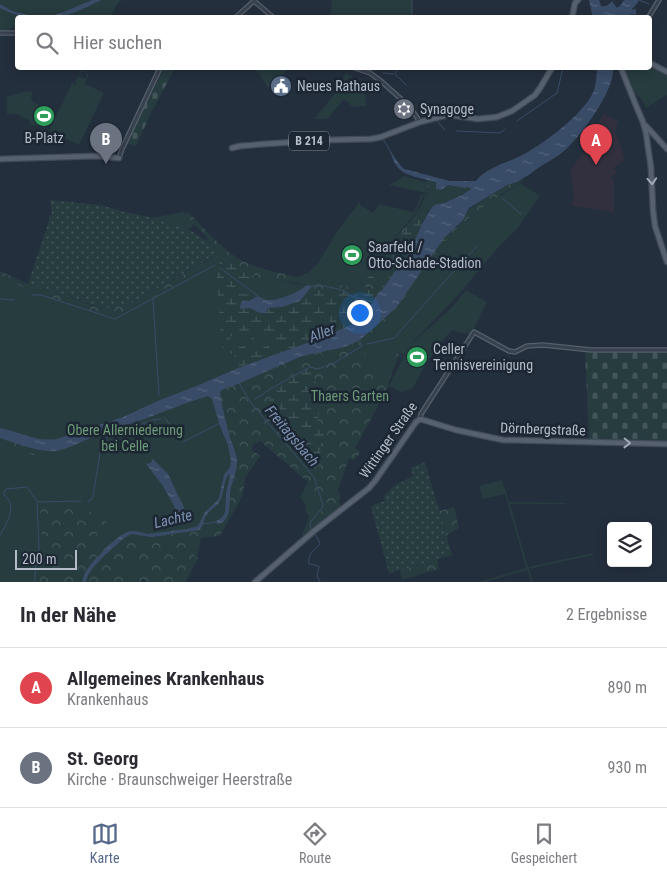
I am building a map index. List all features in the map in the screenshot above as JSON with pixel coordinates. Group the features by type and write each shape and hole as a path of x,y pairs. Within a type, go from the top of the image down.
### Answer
{"main road":[{"path":"572,15 575,0"},
{"path":"652,64 667,72"},
{"name":"B 214","path":"232,148 328,140 371,140 420,122 450,115 497,117 508,113 535,95 551,70"},
{"path":"622,70 644,122 667,148"},
{"path":"644,122 652,168 655,226 667,262"},
{"path":"648,139 652,133"},
{"path":"0,159 97,156 119,158"},
{"name":"Dörnbergstraße","path":"420,419 491,438 513,441 667,444"},
{"name":"Wittinger Straße","path":"255,582 376,481 416,422 420,419"}],"street":[{"path":"238,15 254,0 271,15"},
{"path":"650,15 659,0"},
{"path":"0,33 15,33"},
{"path":"119,158 159,70"},
{"path":"360,70 377,78 410,107 420,122"},
{"name":"Wittinger Straße","path":"420,419 421,414 474,332 509,351 515,352 527,346 538,345 582,349 667,350"}],"shaded area":[{"path":"603,114 618,121 615,130 625,160 614,167 617,173 611,177 614,182 614,212 572,206 574,196 570,170 588,145"}],"green space":[{"path":"0,0 92,0 54,15 28,15 12,11 0,4"},
{"path":"102,0 122,0 117,4 112,15 65,15"},
{"path":"332,0 412,0 412,15 330,15"},
{"path":"0,8 18,15 15,15 15,26 0,32"},
{"path":"652,66 667,74 667,96 646,108 641,98 634,93 626,70 652,70"},
{"path":"81,70 89,74 85,84 104,93 79,145 49,131 72,83 77,85 75,83 78,76 85,79 87,74 82,71 80,75"},
{"path":"163,70 174,70 136,146 126,143"},
{"path":"256,70 286,70 273,86 269,85 268,88"},
{"path":"346,73 365,88 366,106 353,107 344,99 328,118 314,119 345,82 342,79"},
{"path":"26,91 33,92 31,97 33,102 53,112 45,129 30,125 30,121 17,114 7,114 7,97"},
{"path":"404,176 425,182 425,193 389,185"},
{"name":"Thaers Garten","path":"523,178 524,180 483,207 446,240 388,318 363,339 348,347 301,359 266,373 303,360 338,352 363,342 365,348 368,349 362,361 368,367 383,373 398,352 402,352 400,357 398,357 388,383 389,386 355,448 361,452 354,460 349,458 338,490 341,499 338,501 342,507 314,530 312,528 313,522 323,506 319,494 304,490 308,482 260,441 253,445 251,449 260,456 245,478 243,495 220,536 201,538 197,549 194,549 191,553 198,558 186,582 147,582 143,579 141,582 59,582 52,580 51,582 39,582 36,580 42,548 40,504 80,502 82,508 108,523 97,534 102,549 106,553 131,534 152,537 190,532 221,523 229,510 231,487 235,479 220,392 223,389 302,356 345,347 361,339 444,238 463,220 469,209 507,185","holes":["286,379 316,383 314,391 321,403 316,422 326,432 321,443 320,453 312,463 263,409 264,404 274,394 272,385","135,556 140,561 141,572 140,574 134,574 129,579 125,577 123,570 129,560 131,561"]},
{"path":"428,180 436,182 443,190 448,185 471,189 444,203 437,204 428,212 422,210 428,193"},
{"path":"428,180 425,202 421,211 411,225 385,253 376,272 369,281 377,279 384,283 380,290 365,291 358,296 354,296 337,287 324,291 319,290 316,294 309,296 306,292 312,286 281,280 273,283 265,278 260,284 258,296 247,285 249,279 256,272 238,266 229,260 225,264 219,264 218,261 131,310 104,314 41,294 13,283 0,275 0,271 28,284 94,306 110,308 128,305 213,257 216,248 206,241 208,238 187,217 185,214 188,212 212,237 239,259 261,268 301,279 308,279 314,275 313,281 336,283 353,289 357,287 387,247 414,217 423,200 425,182"},
{"name":"Obere Allerniederung bei Celle","path":"520,183 539,195 539,197 517,229 496,250 453,301 408,347 452,307 466,290 487,302 471,335 453,330 447,335 427,362 413,388 401,392 389,386 405,354 401,353 388,384 321,452 261,440 253,444 247,473 220,535 201,537 197,557 185,582 142,578 139,582 0,582 0,275 103,313 128,311 221,259 281,280 296,284 334,287 348,294 452,232 498,194 500,196"},
{"name":"Saarfeld / Otto-Schade-Stadion","path":"421,194 424,195 416,213 387,246 357,287 353,289 336,283 312,281 314,276 308,279 300,279 298,277 309,272 318,263 336,233 359,203 373,213 379,204 413,212"},
{"path":"50,200 101,205 150,217 190,230 216,248 219,256 210,258 128,305 110,308 99,307 28,284 49,216 52,215"},
{"path":"422,210 428,212 410,251 370,308 360,318 329,334 327,332 330,321 320,316 312,326 320,333 318,339 280,353 277,351 277,344 265,334 258,331 254,332 254,339 251,342 246,333 239,330 235,331 230,338 231,340 240,343 247,349 256,351 261,346 268,344 272,355 238,368 235,366 238,363 234,355 225,350 220,344 217,274 219,264 225,264 229,260 238,266 256,272 250,278 237,282 235,289 241,293 246,295 254,292 258,296 249,301 241,302 240,309 250,308 260,313 268,309 300,301 306,292 311,296 318,290 333,287 338,287 354,296 358,296 361,292 361,287 365,286 367,290 380,290 384,283 376,279 369,281 367,279 372,272 378,270 381,261 391,246"},
{"path":"184,212 194,224 190,230 151,218"},
{"path":"585,351 667,352 667,442 589,439"},
{"path":"312,366 316,383 314,391 321,403 317,422 325,427 326,432 321,443 320,453 312,463 263,409 264,404 274,394 272,385"},
{"path":"0,438 21,445 57,451 48,456 34,455 0,446"},
{"path":"425,462 452,555 389,573 371,507 385,501 384,496 392,487 413,476 411,468"},
{"path":"502,480 509,502 566,503 510,504 528,567 593,553 593,555 529,569 533,582 531,582 527,570 479,582 526,568 505,494 483,499 479,486"},
{"path":"304,490 319,493 323,503 321,512 313,523 314,530 305,538 302,535 309,517 305,511 306,506 300,497"},
{"path":"454,507 459,528 446,536 439,511"},
{"path":"437,559 439,569 402,580 400,570"}],"water":[{"path":"92,0 102,0 66,15 54,15"},
{"path":"589,0 599,0 601,6 607,5 612,1 617,8 625,0 639,0 632,9 636,9 636,15 592,15"},
{"path":"0,4 12,11 28,15 17,15 6,11 0,8"},
{"path":"597,70 613,70 609,88 603,100 588,124 571,144 529,175 507,185 469,208 463,220 444,238 396,308 361,339 345,347 302,356 223,389 220,392 237,460 230,492 228,514 223,522 218,524 215,522 222,517 225,511 229,474 220,501 205,518 199,530 152,537 131,534 106,554 103,550 129,531 148,534 198,526 205,512 219,498 224,475 230,467 231,461 228,445 212,399 208,396 99,434 61,450 35,449 0,438 0,428 34,438 57,439 123,417 238,368 351,325 368,310 378,293 410,251 432,207 462,195 471,189 448,185 438,190 436,189 436,182 404,172 395,164 383,140 404,169 450,181 476,181 489,170 536,147 572,119 589,99 594,90"},
{"path":"307,285 312,286 300,301 282,307 268,308 266,313 260,313 250,308 240,309 241,302 244,300 249,301 258,296 268,300 279,299"},
{"path":"153,459 168,474 187,514 179,515 163,486 146,464 151,463"}],"waterway":[{"path":"412,0 412,15"},
{"path":"639,0 649,4"},
{"path":"397,70 395,74 406,85"},
{"path":"517,121 557,93 563,70"},
{"path":"383,73 394,74"},
{"path":"437,121 445,130"},
{"path":"456,131 500,133 505,129"},
{"path":"502,198 521,214"},
{"path":"456,270 476,247"},
{"path":"32,295 41,295 115,319 215,265"},
{"path":"220,268 258,296"},
{"path":"367,344 394,338 454,271"},
{"path":"312,286 338,289 351,296 373,302"},
{"path":"0,299 14,300"},
{"path":"153,299 159,395"},
{"path":"255,399 310,367 318,369 334,363 362,346 359,340"},
{"name":"Freitagsbach","path":"239,383 251,403 314,477 323,505 310,523 320,544 309,558 309,564 319,566 317,576 320,582"},
{"path":"165,418 181,440"},
{"path":"88,501 93,496 102,441 105,438 153,420 161,419"},
{"path":"183,442 220,423"},
{"path":"0,535 8,520 11,509 8,499 4,495 6,489 27,487 38,502 81,501"},
{"path":"35,582 39,549 37,503"},
{"path":"203,524 216,522"},
{"name":"Lachte","path":"84,582 90,569 107,550"}],"place":[{"name":"Neues Rathaus","path":"281,86"},
{"name":"Synagoge","path":"404,109"},
{"name":"B-Platz","path":"44,116"},
{"name":"St. Georg","path":"106,164"},
{"name":"Allgemeines Krankenhaus","path":"596,165"},
{"name":"Saarfeld / Otto-Schade-Stadion","path":"352,255"},
{"name":"Celler Tennisvereinigung","path":"417,357"}],"water label":[{"name":"Aller","path":"322,333"}]}
